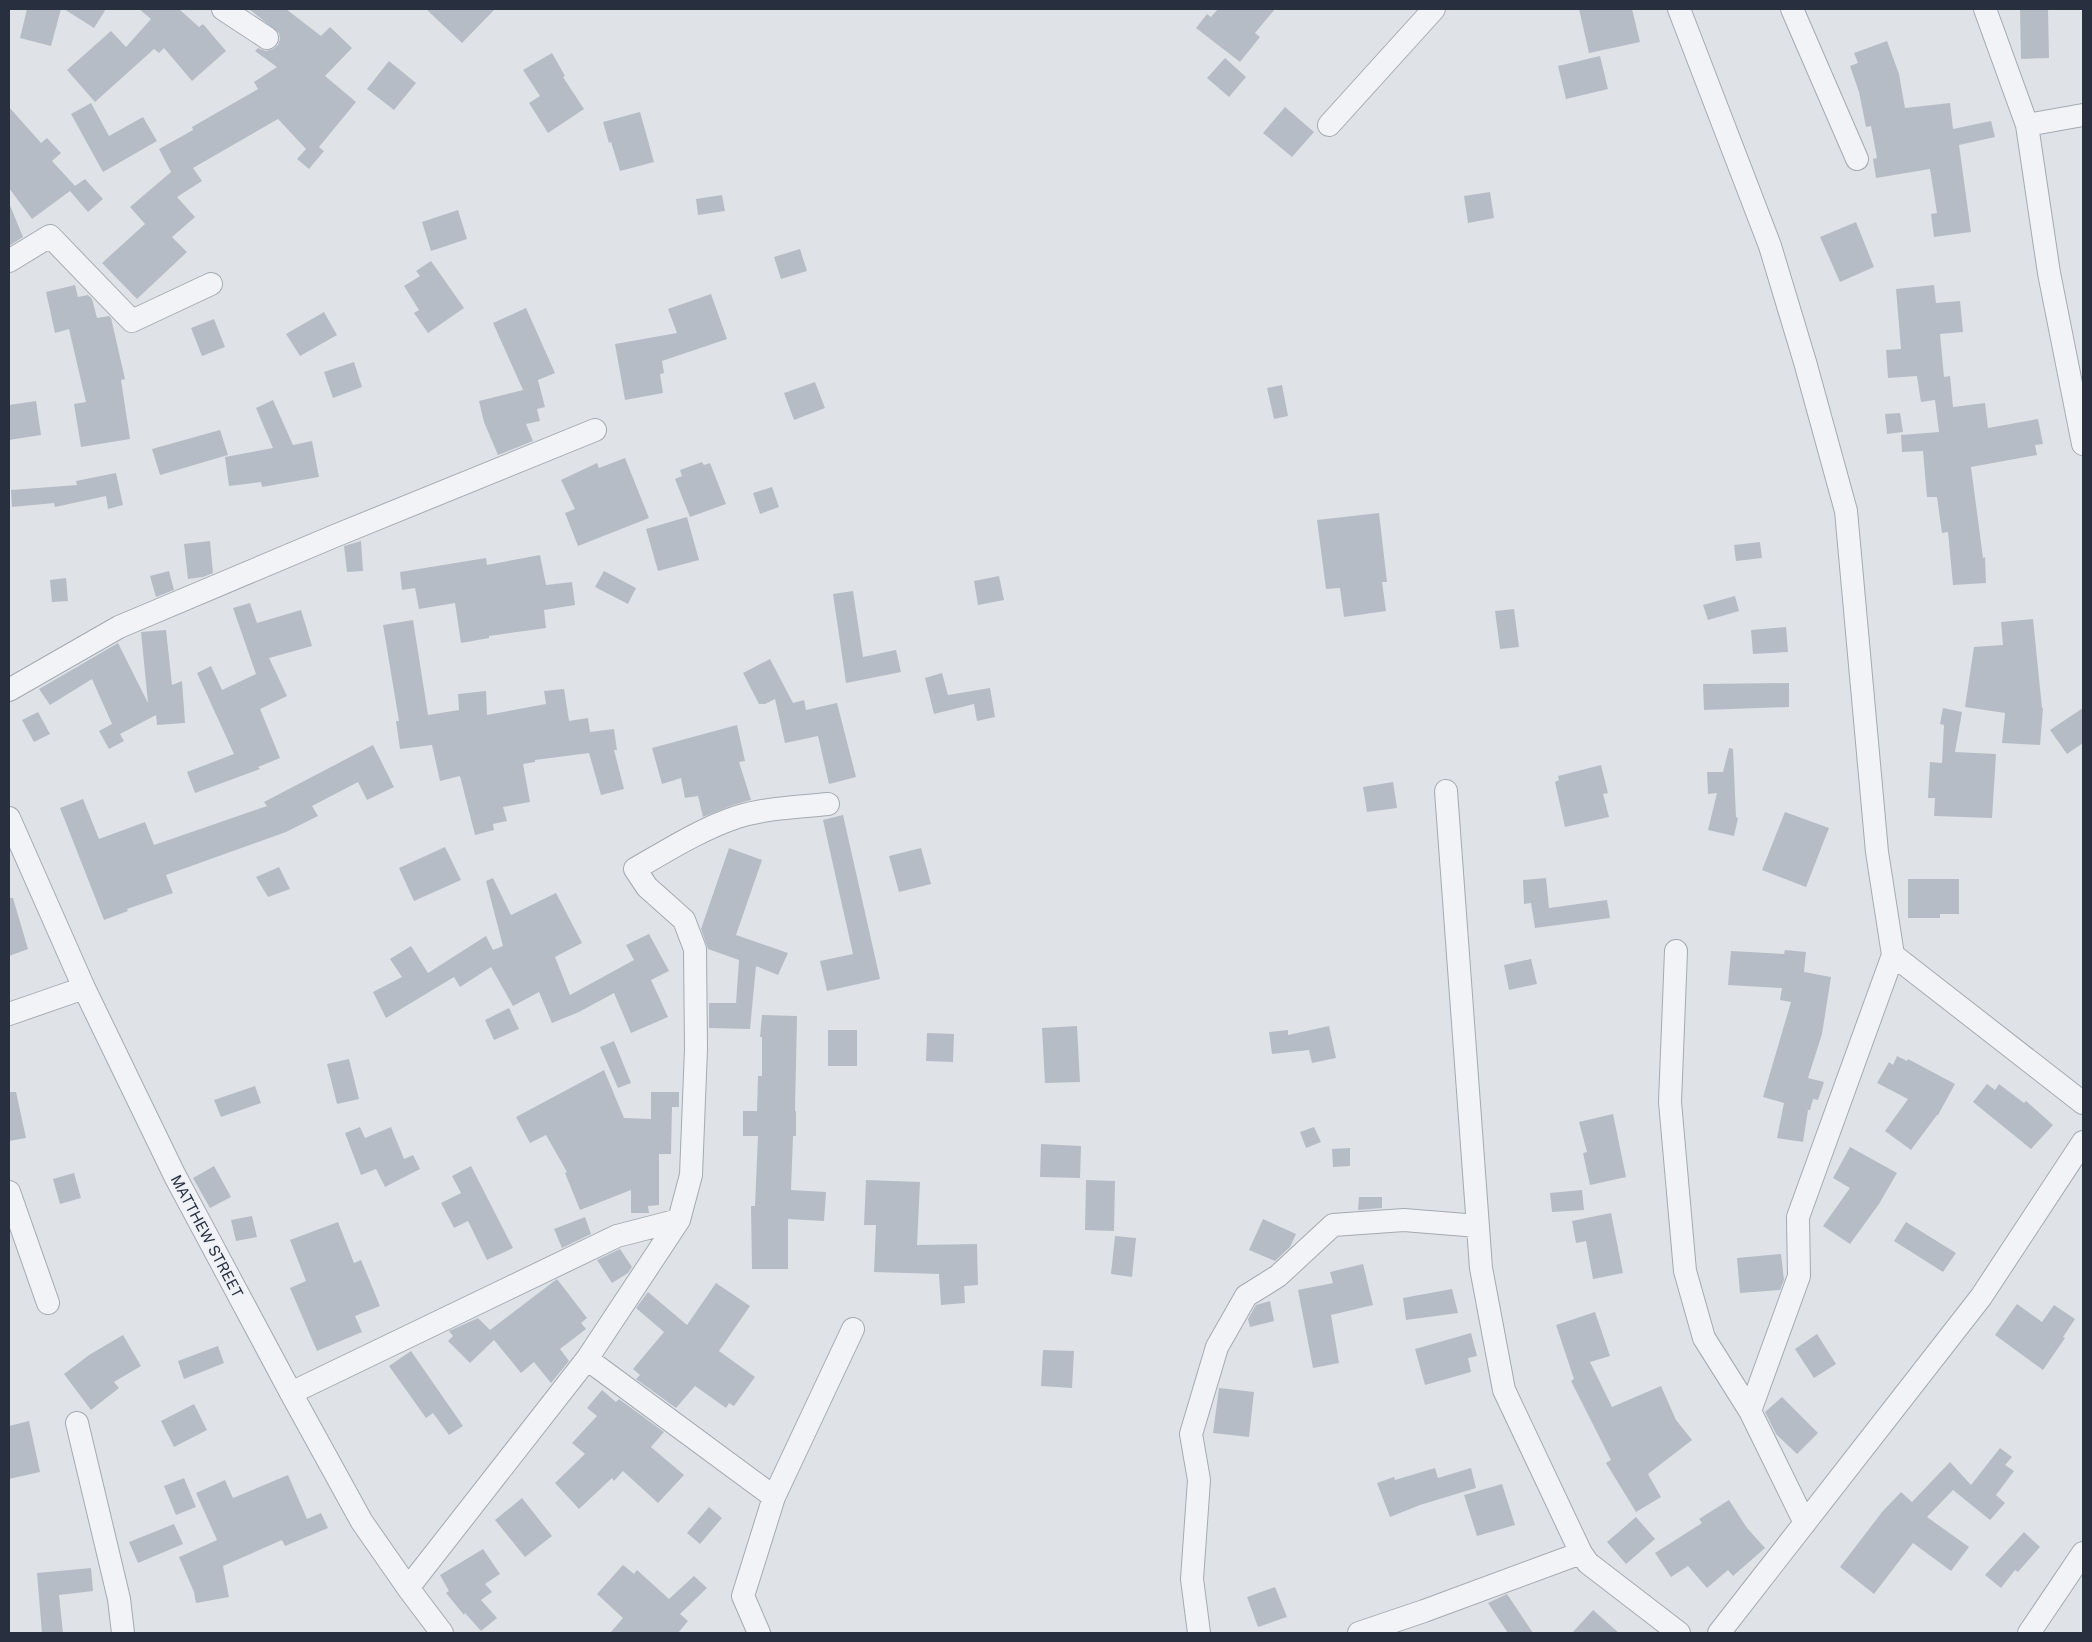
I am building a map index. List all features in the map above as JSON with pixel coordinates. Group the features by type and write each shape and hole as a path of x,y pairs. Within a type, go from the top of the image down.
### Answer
{"street":[{"path":"223,9 267,38"},
{"path":"1329,125 1434,9"},
{"path":"1679,9 1770,246 1806,362 1846,511 1877,852 1894,955 1798,1217 1799,1276 1750,1411"},
{"path":"1792,9 1857,159"},
{"path":"1985,9 2027,125 2049,273 2083,444"},
{"path":"2027,125 2083,115"},
{"path":"9,261 50,236 132,321 211,284"},
{"path":"9,690 119,627 337,535 595,430"},
{"path":"1446,791 1482,1268 1504,1390 1580,1553 1588,1563 1679,1633"},
{"path":"408,1588 587,1359 679,1220 691,1175 696,1048 695,949 684,920 647,887 635,868 694,835 738,817 775,809 828,804"},
{"name":"MATTHEW STREET","path":"9,818 84,988 175,1176 362,1522 442,1633"},
{"path":"1676,951 1670,1102 1685,1271 1704,1338 1750,1411 1805,1524"},
{"path":"1894,955 2083,1102"},
{"path":"9,1014 84,988"},
{"path":"1719,1633 1981,1297 2083,1142"},
{"path":"9,1192 48,1303"},
{"path":"291,1393 616,1236 679,1220"},
{"path":"1199,1633 1192,1579 1199,1480 1191,1434 1217,1347 1246,1296 1278,1276 1333,1225 1404,1220 1478,1226"},
{"path":"759,1633 743,1596 774,1497 853,1329"},
{"path":"587,1359 774,1497"},
{"path":"77,1423 119,1599 123,1633"},
{"path":"1359,1633 1580,1553"},
{"path":"2029,1633 2083,1553"}],"building":[{"path":"27,9 61,9 51,46 20,38"},
{"path":"64,9 106,9 94,28"},
{"path":"139,9 179,9 199,27 203,24 226,51 192,81 164,48 159,53 154,49 95,102 67,70 111,31 126,47 151,19"},
{"path":"249,9 286,9 321,36 330,27 352,48 325,76 356,102 319,147 324,151 309,169 297,159 306,149 278,119 193,168 202,181 177,197 195,217 172,237 187,252 137,299 102,263 145,224 130,207 171,172 159,149 193,130 192,127 258,89 254,82 277,67 255,51 258,48 266,51 273,49 278,45 279,33"},
{"path":"426,9 495,9 462,43"},
{"path":"1218,9 1275,9 1255,33 1260,37 1240,62 1196,28 1207,14 1211,17"},
{"path":"1579,9 1632,9 1640,42 1589,53"},
{"path":"2020,9 2048,9 2049,58 2021,59"},
{"path":"1887,41 1899,74 1905,108 1950,103 1953,129 1991,121 1995,137 1959,145 1971,232 1934,237 1931,214 1937,213 1930,169 1876,178 1873,159 1877,158 1871,126 1866,127 1859,92 1850,66 1858,63 1854,53"},
{"path":"552,53 565,76 563,77 584,109 548,133 529,103 540,96 523,70"},
{"path":"1600,56 1608,89 1566,99 1558,66"},
{"path":"1225,58 1246,77 1229,97 1207,78"},
{"path":"389,61 416,83 394,110 367,89"},
{"path":"91,103 109,136 143,117 157,141 103,172 71,114"},
{"path":"9,107 41,143 47,138 61,153 52,161 75,186 85,179 103,199 88,212 70,191 32,219 9,188"},
{"path":"1285,107 1314,132 1292,157 1263,133"},
{"path":"640,112 654,162 620,171 603,122"},
{"path":"1490,192 1494,218 1468,223 1464,196"},
{"path":"722,195 725,211 698,215 696,199"},
{"path":"9,203 23,237 9,246"},
{"path":"458,210 467,239 431,251 422,222"},
{"path":"1856,222 1874,267 1840,282 1820,237"},
{"path":"800,249 807,271 781,279 774,257"},
{"path":"431,261 464,308 428,333 414,313 419,310 404,286 420,276 416,271"},
{"path":"75,285 78,297 88,295 92,299 97,318 109,316 111,318 125,379 121,380 130,439 81,447 74,404 86,402 69,329 55,333 46,292"},
{"path":"1934,285 1936,303 1960,301 1963,332 1940,334 1944,377 1950,376 1953,407 1985,403 1988,428 2038,419 2043,444 2035,445 2037,455 1971,467 1983,558 1985,557 1986,583 1953,585 1948,532 1942,533 1937,497 1927,497 1923,451 1902,452 1901,435 1939,432 1935,400 1921,402 1917,376 1888,378 1886,350 1901,349 1896,289"},
{"path":"711,294 727,339 662,361 664,373 660,374 663,393 625,400 615,344 677,333 668,309"},
{"path":"526,308 555,373 538,380 545,407 537,409 540,421 526,424 533,441 498,455 484,422 479,401 523,390 493,323"},
{"path":"324,312 337,335 300,356 286,334"},
{"path":"214,319 225,347 202,356 191,328"},
{"path":"354,362 362,387 333,398 324,372"},
{"path":"815,382 825,408 794,420 784,393"},
{"path":"1282,385 1288,416 1274,419 1267,388"},
{"path":"273,400 293,445 312,441 319,477 262,487 261,482 229,486 225,457 273,448 256,408"},
{"path":"36,401 41,435 9,440 9,405"},
{"path":"1900,413 1903,432 1887,434 1885,414"},
{"path":"220,430 228,455 160,475 152,449"},
{"path":"625,458 649,518 578,546 565,513 575,509 561,480 597,463 599,468"},
{"path":"702,462 704,465 710,463 726,504 690,517 675,479 682,476 680,470"},
{"path":"116,473 123,505 108,509 106,496 55,507 54,503 12,507 11,490 77,485 76,481"},
{"path":"772,487 779,507 760,514 753,493"},
{"path":"1379,513 1387,582 1382,582 1386,611 1344,617 1340,588 1326,589 1317,520"},
{"path":"687,517 699,560 658,571 646,529"},
{"path":"210,541 213,573 203,577 188,579 184,544"},
{"path":"361,541 363,571 347,572 344,546"},
{"path":"1760,542 1762,558 1736,561 1734,545"},
{"path":"540,555 546,585 572,582 575,605 544,610 546,628 489,636 489,638 461,643 455,603 419,609 415,588 402,590 400,572 486,558 487,565"},
{"path":"169,571 174,590 156,597 150,576"},
{"path":"604,571 636,588 628,604 595,587"},
{"path":"999,576 1004,600 978,605 974,581"},
{"path":"66,578 68,601 52,602 50,580"},
{"path":"853,591 863,657 896,650 901,672 846,683 833,594"},
{"path":"1735,596 1739,611 1708,620 1703,605"},
{"path":"250,603 257,623 301,610 312,646 269,658 287,696 260,709 280,758 258,767 260,769 195,793 187,772 234,754 197,673 211,666 222,690 256,674 233,608"},
{"path":"1514,609 1519,647 1500,649 1495,611"},
{"path":"2033,619 2043,708 2040,745 2002,743 2005,713 1965,707 1974,647 2003,645 2001,622"},
{"path":"413,620 428,715 459,710 458,694 486,691 487,715 546,704 544,691 564,689 569,721 588,718 590,732 614,729 617,750 614,750 624,789 601,795 589,753 535,760 535,762 523,764 530,802 503,807 507,821 493,824 494,830 475,835 460,776 440,781 432,745 400,749 396,721 399,721 383,625"},
{"path":"1786,627 1788,652 1753,654 1751,630"},
{"path":"166,630 172,685 182,681 185,723 157,725 156,715 120,734 124,741 109,749 99,731 112,724 92,679 50,705 39,689 118,643 148,703 141,632"},
{"path":"770,659 793,703 804,700 806,710 837,703 856,777 829,784 818,736 785,743 775,699 765,704 759,704 743,673"},
{"path":"942,673 948,695 990,688 995,717 977,721 974,704 934,714 925,678"},
{"path":"1789,683 1789,707 1704,710 1703,684"},
{"path":"1943,708 1962,712 1955,752 1996,754 1992,818 1934,816 1935,798 1928,798 1930,762 1942,763 1944,725 1940,724"},
{"path":"2083,708 2083,743 2067,754 2050,730"},
{"path":"38,712 50,734 34,742 22,720"},
{"path":"737,725 745,761 739,762 751,800 703,817 698,796 685,798 681,778 662,784 652,748"},
{"path":"373,745 394,787 367,800 358,782 312,806 318,816 286,832 166,875 173,893 127,909 128,911 104,920 60,808 83,799 99,839 145,822 154,845 267,806 264,802"},
{"path":"1729,748 1733,749 1736,817 1738,818 1734,836 1708,830 1717,793 1708,794 1707,772 1723,772"},
{"path":"1601,765 1608,793 1603,794 1609,817 1565,827 1555,782 1559,780 1558,776"},
{"path":"1393,782 1397,808 1367,812 1363,787"},
{"path":"1785,812 1829,828 1806,887 1762,870"},
{"path":"843,815 880,979 827,991 820,961 853,954 823,820"},
{"path":"445,847 461,880 414,901 399,868"},
{"path":"729,848 762,860 736,935 788,953 778,975 756,966 750,1029 709,1028 709,1003 736,1003 739,960 708,949 701,929"},
{"path":"921,848 931,884 899,892 889,856"},
{"path":"279,867 290,889 268,897 256,877"},
{"path":"493,878 511,915 556,893 582,943 555,957 570,995 634,960 626,945 649,934 669,971 651,980 668,1017 631,1033 614,993 579,1012 552,1023 539,992 513,1006 491,967 460,987 454,977 386,1018 373,992 402,977 390,959 411,946 428,973 486,936 493,950 503,946 486,881"},
{"path":"1546,878 1549,908 1607,900 1610,918 1535,928 1531,903 1524,904 1523,880"},
{"path":"1908,879 1959,879 1959,914 1940,914 1940,918 1908,918"},
{"path":"9,898 13,898 28,949 9,956"},
{"path":"1785,950 1806,952 1804,972 1831,977 1822,1034 1808,1078 1824,1082 1818,1100 1813,1099 1810,1110 1808,1110 1803,1142 1777,1138 1784,1103 1763,1097 1791,1002 1780,1000 1782,988 1728,985 1731,951 1784,954"},
{"path":"1531,959 1537,984 1509,990 1504,965"},
{"path":"509,1008 519,1029 494,1040 485,1020"},
{"path":"762,1015 797,1016 796,1136 793,1136 791,1190 826,1192 824,1221 788,1219 788,1269 752,1269 751,1206 755,1206 758,1136 743,1136 743,1111 757,1111 758,1076 762,1076 762,1037 760,1037"},
{"path":"1077,1026 1080,1082 1045,1083 1042,1028"},
{"path":"1329,1026 1336,1058 1312,1063 1309,1050 1272,1054 1269,1032 1288,1030 1288,1035"},
{"path":"828,1030 857,1030 857,1066 828,1066"},
{"path":"927,1033 954,1034 953,1062 926,1061"},
{"path":"614,1041 631,1083 618,1088 600,1047"},
{"path":"1897,1056 1907,1061 1908,1059 1955,1084 1938,1115 1911,1150 1885,1131 1908,1099 1877,1083 1889,1062 1893,1065"},
{"path":"349,1059 359,1099 337,1104 327,1064"},
{"path":"604,1070 624,1118 651,1119 651,1092 679,1092 679,1107 672,1107 671,1154 659,1154 659,1205 648,1206 649,1213 631,1213 631,1190 580,1210 565,1173 567,1172 546,1135 530,1143 516,1117"},
{"path":"1987,1084 1995,1090 1999,1084 2024,1103 2026,1101 2053,1125 2031,1149 1973,1102"},
{"path":"255,1086 261,1103 221,1117 214,1100"},
{"path":"9,1092 16,1092 26,1138 9,1141"},
{"path":"1613,1114 1626,1177 1590,1185 1583,1153 1587,1152 1579,1122"},
{"path":"360,1127 365,1138 391,1127 404,1159 413,1155 420,1169 385,1187 376,1169 361,1175 345,1133"},
{"path":"1314,1127 1321,1142 1306,1148 1300,1132"},
{"path":"1041,1144 1081,1146 1080,1178 1040,1177"},
{"path":"1850,1147 1897,1173 1879,1204 1850,1244 1823,1226 1850,1188 1833,1178"},
{"path":"1350,1148 1350,1166 1333,1167 1332,1149"},
{"path":"214,1166 231,1197 210,1208 193,1178"},
{"path":"471,1166 513,1248 487,1260 468,1221 454,1228 441,1203 461,1193 452,1176"},
{"path":"74,1173 81,1198 60,1204 53,1179"},
{"path":"866,1180 920,1182 917,1245 977,1244 978,1285 964,1286 965,1303 941,1305 939,1274 874,1272 876,1225 864,1225"},
{"path":"1086,1180 1115,1181 1114,1231 1085,1230"},
{"path":"1582,1190 1584,1210 1552,1212 1550,1193"},
{"path":"1359,1197 1382,1197 1382,1208 1358,1210"},
{"path":"1611,1213 1623,1273 1593,1279 1586,1241 1576,1243 1572,1221"},
{"path":"252,1216 257,1237 236,1241 231,1220"},
{"path":"585,1217 591,1234 562,1248 554,1229"},
{"path":"1263,1219 1296,1234 1290,1247 1275,1261 1249,1250"},
{"path":"338,1222 354,1263 361,1260 380,1306 355,1316 362,1332 317,1351 290,1288 306,1281 290,1240"},
{"path":"1906,1222 1956,1253 1943,1272 1894,1241"},
{"path":"1115,1236 1136,1238 1132,1277 1111,1274"},
{"path":"620,1249 632,1267 628,1273 612,1283 597,1260"},
{"path":"1781,1254 1784,1280 1780,1290 1740,1293 1737,1258"},
{"path":"1363,1264 1373,1305 1331,1315 1339,1363 1313,1368 1298,1290 1333,1283 1330,1272"},
{"path":"557,1279 587,1318 581,1323 586,1329 560,1349 569,1361 551,1383 534,1362 521,1373 494,1340 470,1363 448,1341 453,1336 449,1331 478,1318 490,1330"},
{"path":"716,1283 750,1306 719,1351 755,1377 734,1406 729,1403 726,1408 695,1386 676,1408 636,1379 640,1375 633,1369 664,1332 636,1308 648,1292 687,1325"},
{"path":"1452,1289 1458,1313 1406,1320 1403,1298"},
{"path":"1270,1301 1274,1321 1250,1327 1248,1319 1256,1305"},
{"path":"2017,1304 2042,1322 2054,1305 2075,1319 2063,1337 2065,1338 2043,1370 1995,1335"},
{"path":"1595,1312 1610,1356 1590,1362 1612,1407 1661,1386 1676,1420 1692,1440 1648,1474 1661,1497 1636,1512 1606,1463 1611,1460 1571,1381 1574,1379 1556,1325"},
{"path":"1471,1333 1477,1356 1468,1358 1471,1372 1425,1385 1415,1349"},
{"path":"1817,1334 1836,1364 1814,1378 1795,1349"},
{"path":"123,1335 141,1366 114,1382 119,1388 91,1410 64,1374 89,1355"},
{"path":"218,1346 224,1363 184,1379 178,1361"},
{"path":"1043,1350 1074,1351 1072,1388 1041,1386"},
{"path":"411,1351 463,1426 449,1435 433,1413 426,1418 389,1366"},
{"path":"1219,1388 1254,1392 1249,1437 1213,1433"},
{"path":"602,1390 616,1402 619,1399 664,1432 651,1447 684,1475 658,1503 623,1471 614,1481 612,1478 579,1509 555,1483 585,1454 572,1443 597,1416 587,1408"},
{"path":"1782,1397 1818,1433 1797,1454 1776,1434 1765,1412"},
{"path":"194,1404 207,1430 174,1447 161,1421"},
{"path":"29,1421 40,1472 9,1479 9,1426"},
{"path":"2000,1448 2012,1457 2005,1465 2014,1471 1996,1495 2005,1503 1990,1520 1953,1490 1927,1517 1969,1547 1951,1571 1913,1543 1874,1594 1840,1567 1882,1512 1901,1492 1912,1502 1950,1462 1971,1485"},
{"path":"1435,1468 1438,1478 1471,1468 1476,1488 1420,1505 1390,1517 1377,1483 1394,1477 1395,1480"},
{"path":"288,1475 307,1519 321,1513 328,1528 285,1546 282,1540 223,1566 229,1597 196,1603 194,1592 179,1557 217,1540 196,1493 225,1480 233,1498"},
{"path":"184,1478 196,1507 176,1515 164,1486"},
{"path":"1502,1484 1515,1525 1477,1536 1464,1495"},
{"path":"522,1498 552,1536 525,1557 495,1520"},
{"path":"1729,1500 1747,1528 1765,1548 1733,1576 1728,1570 1707,1588 1688,1566 1671,1577 1655,1553 1702,1523 1699,1519"},
{"path":"709,1507 722,1518 700,1544 687,1533"},
{"path":"1636,1517 1655,1539 1626,1564 1607,1542"},
{"path":"174,1524 183,1544 138,1563 129,1542"},
{"path":"2024,1532 2040,1547 2018,1572 2015,1570 2001,1588 1985,1575"},
{"path":"483,1549 500,1574 485,1584 492,1592 481,1600 497,1618 481,1631 465,1613 464,1615 446,1593 449,1591 440,1575"},
{"path":"623,1565 634,1574 637,1570 669,1599 694,1576 707,1588 680,1614 688,1621 678,1633 610,1633 623,1618 597,1594"},
{"path":"91,1568 93,1591 59,1595 63,1633 42,1633 37,1573"},
{"path":"1275,1587 1287,1617 1258,1627 1247,1597"},
{"path":"1507,1594 1533,1633 1508,1633 1488,1603"},
{"path":"1593,1610 1619,1633 1572,1633"}]}
